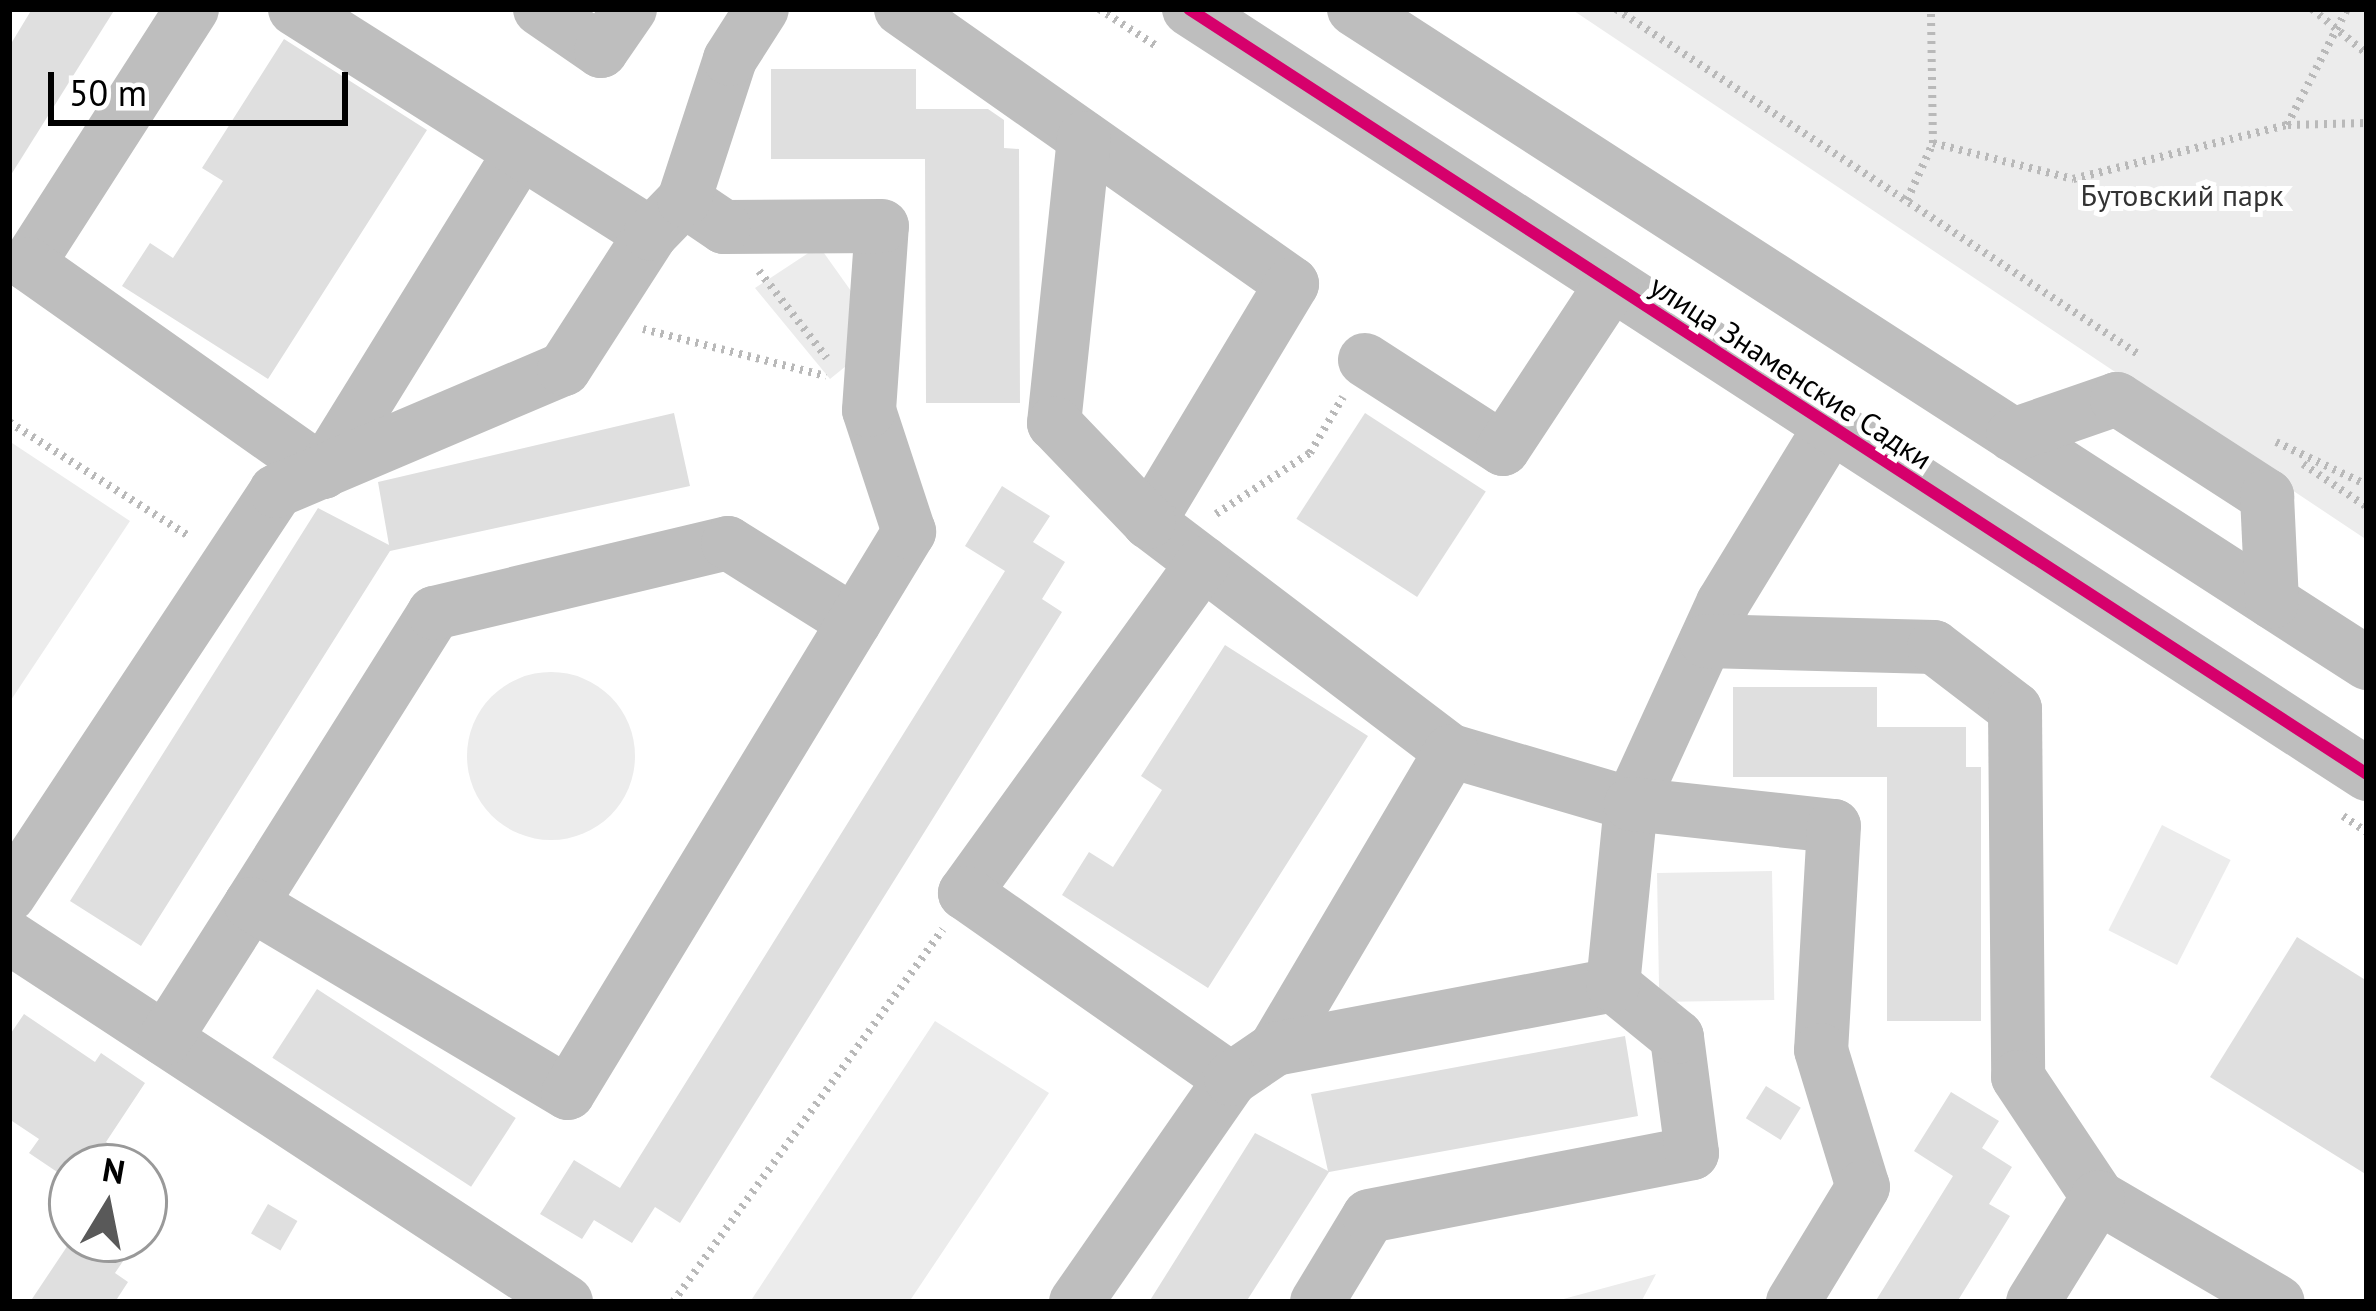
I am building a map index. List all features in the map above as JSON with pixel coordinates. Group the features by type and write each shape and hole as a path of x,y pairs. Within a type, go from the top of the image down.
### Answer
{"street":[{"path":"192,9 28,264 322,472"},
{"path":"250,904 568,1093 909,532 868,410 882,226 687,220 521,152 295,9"},
{"path":"540,9 601,51 630,9"},
{"path":"9,895 276,491 564,369 597,317 687,220 730,59 762,9"},
{"path":"902,9 1292,284 1175,542 965,893 1231,1079"},
{"name":"улица Знаменские Садки","path":"1189,9 2367,774"},
{"path":"1354,9 2367,663"},
{"path":"1084,138 1054,423 1175,542 1451,751 1631,804 1834,826 1821,1050 1863,1187 1793,1302"},
{"path":"322,472 521,152"},
{"path":"1365,361 1504,449 1612,284"},
{"path":"2013,435 2117,399 2267,496 2272,602"},
{"path":"1613,986 1631,804 1706,641 1832,426"},
{"path":"165,1039 434,613 728,543 854,622"},
{"path":"1706,641 1934,647 2015,709 2018,1077 2098,1197 2278,1302"},
{"path":"1275,1049 1451,751"},
{"path":"9,937 566,1302"},
{"path":"1076,1302 1231,1079 1275,1049 1613,986 1677,1037 1692,1153 1369,1216 1317,1302"},
{"path":"2033,1302 2098,1197"}],"path":[{"path":"1616,9 2145,359"},
{"path":"1907,200 1933,143 1931,9"},
{"path":"2312,9 2367,53"},
{"path":"2287,125 2348,9"},
{"path":"1933,143 2073,179 2287,125 2367,123"},
{"path":"597,317 845,380 687,220"},
{"path":"1175,542 1310,453 1365,361"},
{"path":"9,422 230,562"},
{"path":"2367,485 2262,436 2367,507"},
{"path":"674,1302 940,934"}],"green space":[{"name":"Бутовский парк","path":"1571,9 2367,9 2367,540"},
{"path":"819,246 883,336 830,379 755,288"},
{"path":"9,441 130,521 9,703"},
{"path":"551,672 583,678 611,696 629,724 635,756 629,788 611,816 583,834 551,840 519,834 491,816 473,788 467,756 473,724 491,696 519,678"},
{"path":"2162,825 2231,860 2177,965 2108,930"},
{"path":"1772,871 1774,1000 1659,1002 1657,873"},
{"path":"935,1021 1049,1093 909,1302 750,1302"},
{"path":"1656,1274 1641,1302 1553,1302 1556,1301"}],"building":[{"path":"32,9 115,9 9,178 9,47"},
{"path":"284,39 427,130 268,379 122,286 150,243 173,258 223,181 202,168"},
{"path":"771,69 916,69 916,109 988,109 1004,120 1004,148 1019,149 1020,403 926,403 925,159 771,159"},
{"path":"674,413 690,486 390,551 141,946 70,901 318,508 389,545 378,482"},
{"path":"1365,413 1486,491 1417,597 1296,519"},
{"path":"1002,486 1050,516 1033,542 1065,562 1042,599 1062,612 680,1223 655,1207 632,1243 594,1220 582,1239 540,1214 574,1160 620,1188 1005,571 965,546"},
{"path":"1225,645 1368,736 1208,988 1062,895 1089,852 1113,867 1162,790 1141,776"},
{"path":"1733,687 1877,687 1877,727 1966,727 1966,767 1981,767 1981,1021 1887,1021 1887,777 1733,777"},
{"path":"2297,937 2367,981 2367,1175 2210,1077"},
{"path":"317,989 516,1118 471,1187 272,1058"},
{"path":"24,1014 95,1062 101,1053 145,1083 108,1143 48,1143 48,1166 29,1153 39,1139 9,1119 9,1036"},
{"path":"1625,1036 1638,1116 1329,1172 1246,1302 1149,1302 1255,1133 1328,1171 1311,1094"},
{"path":"1766,1086 1801,1108 1781,1140 1746,1118"},
{"path":"1951,1092 1999,1121 1982,1148 2012,1167 1989,1204 2010,1216 1957,1302 1875,1302 1953,1176 1914,1151"},
{"path":"268,1204 297,1221 280,1250 251,1233"},
{"path":"56,1263 122,1263 115,1273 128,1282 115,1302 30,1302"}],"cycle path":[{"path":"1189,9 2367,774"}]}
